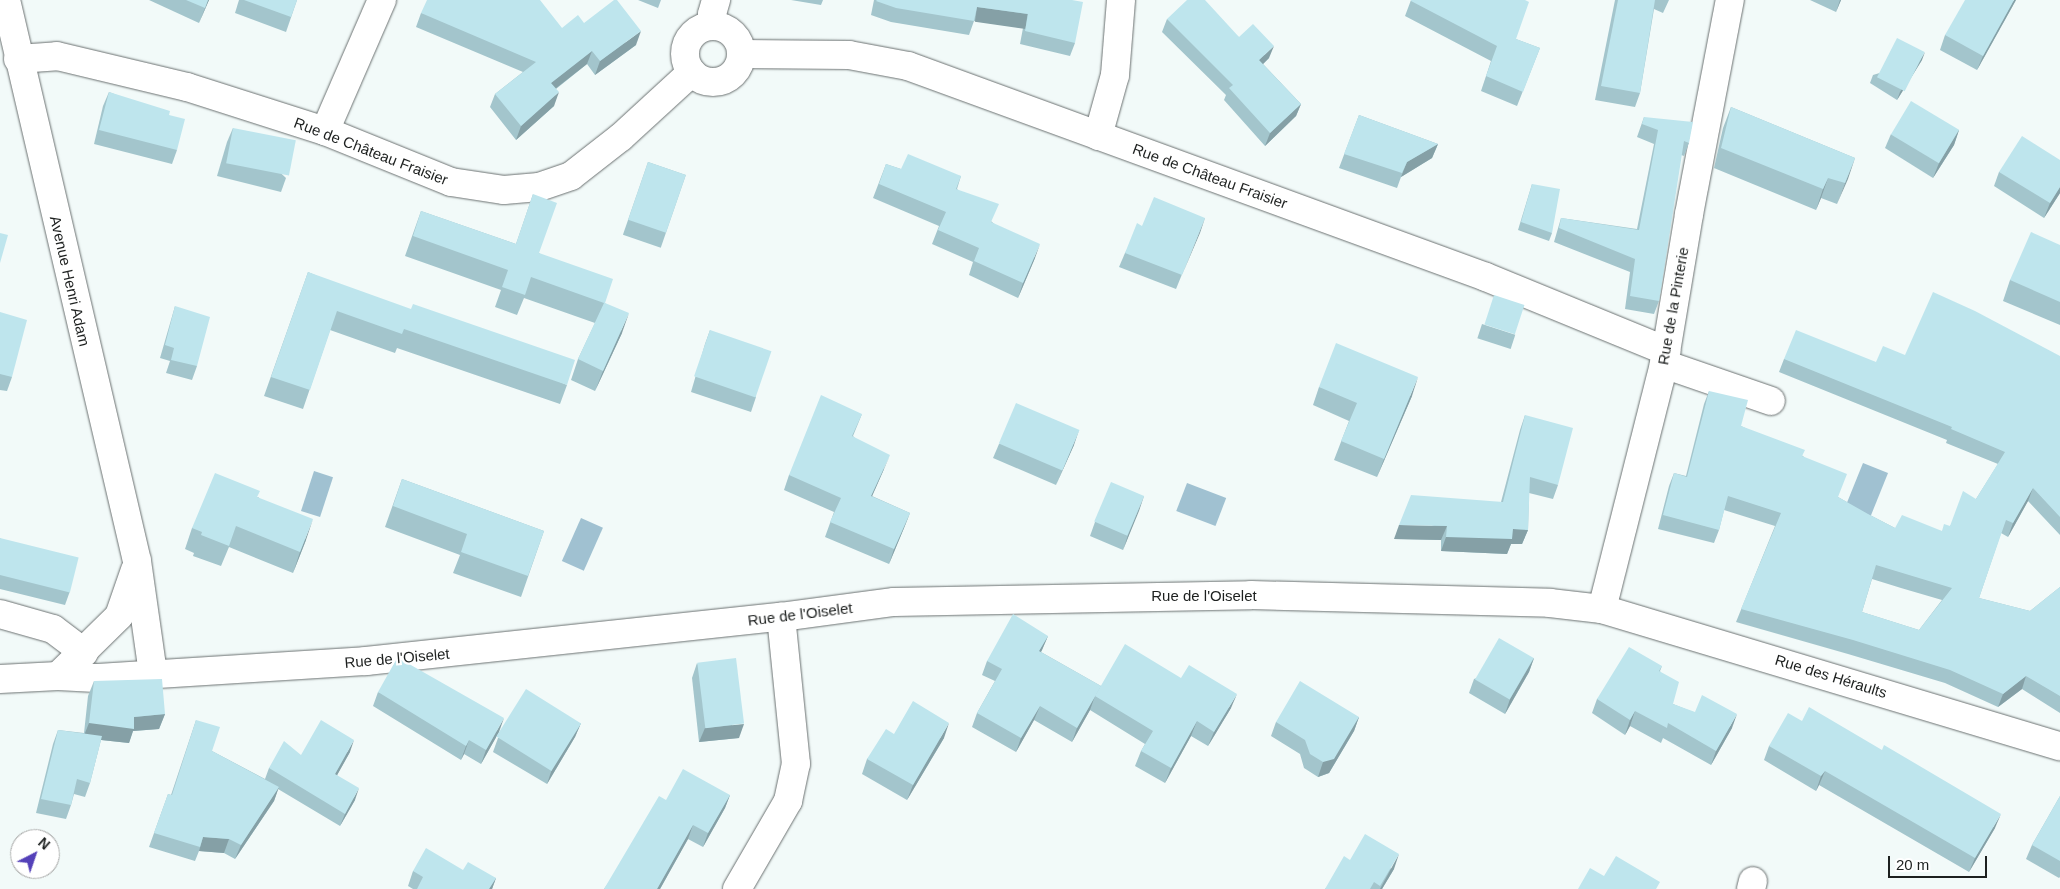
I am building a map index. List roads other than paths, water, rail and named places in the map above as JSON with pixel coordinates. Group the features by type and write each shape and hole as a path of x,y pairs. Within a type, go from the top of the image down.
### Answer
{"street":[{"name":"Avenue Henri Adam","path":"6,0 18,59 137,561 153,673"},
{"path":"325,131 382,0"},
{"path":"1098,136 1115,75 1121,0"},
{"name":"Rue de la Pinterie","path":"1602,609 1665,358 1690,204 1730,0"},
{"path":"715,12 739,40 742,54 738,70 729,78 716,83 704,82 692,72 685,60 684,48 691,34 702,27 715,12"},
{"name":"Rue de Château Fraisier","path":"742,54 849,55 908,66 1486,277 1665,358 1771,401"},
{"name":"Rue de Château Fraisier","path":"18,59 56,56 187,87 325,131 451,182 504,190 539,187 571,176 621,137 692,72"},
{"path":"58,676 119,616 137,561"},
{"name":"Rue de l'Oiselet","path":"0,680 58,676 96,678 366,661 780,617 894,602 1162,596 1550,603 1602,609"},
{"name":"Rue des Héraults","path":"1602,609 2060,746"},
{"path":"0,614 53,629 84,652"},
{"path":"737,889 788,801 796,764 780,617"}],"water":[{"path":"1863,463 1888,473 1869,520 1844,510"},
{"path":"314,471 333,477 320,517 301,511"},
{"path":"1187,483 1226,498 1215,526 1176,511"},
{"path":"581,518 603,528 584,571 562,561"}]}
